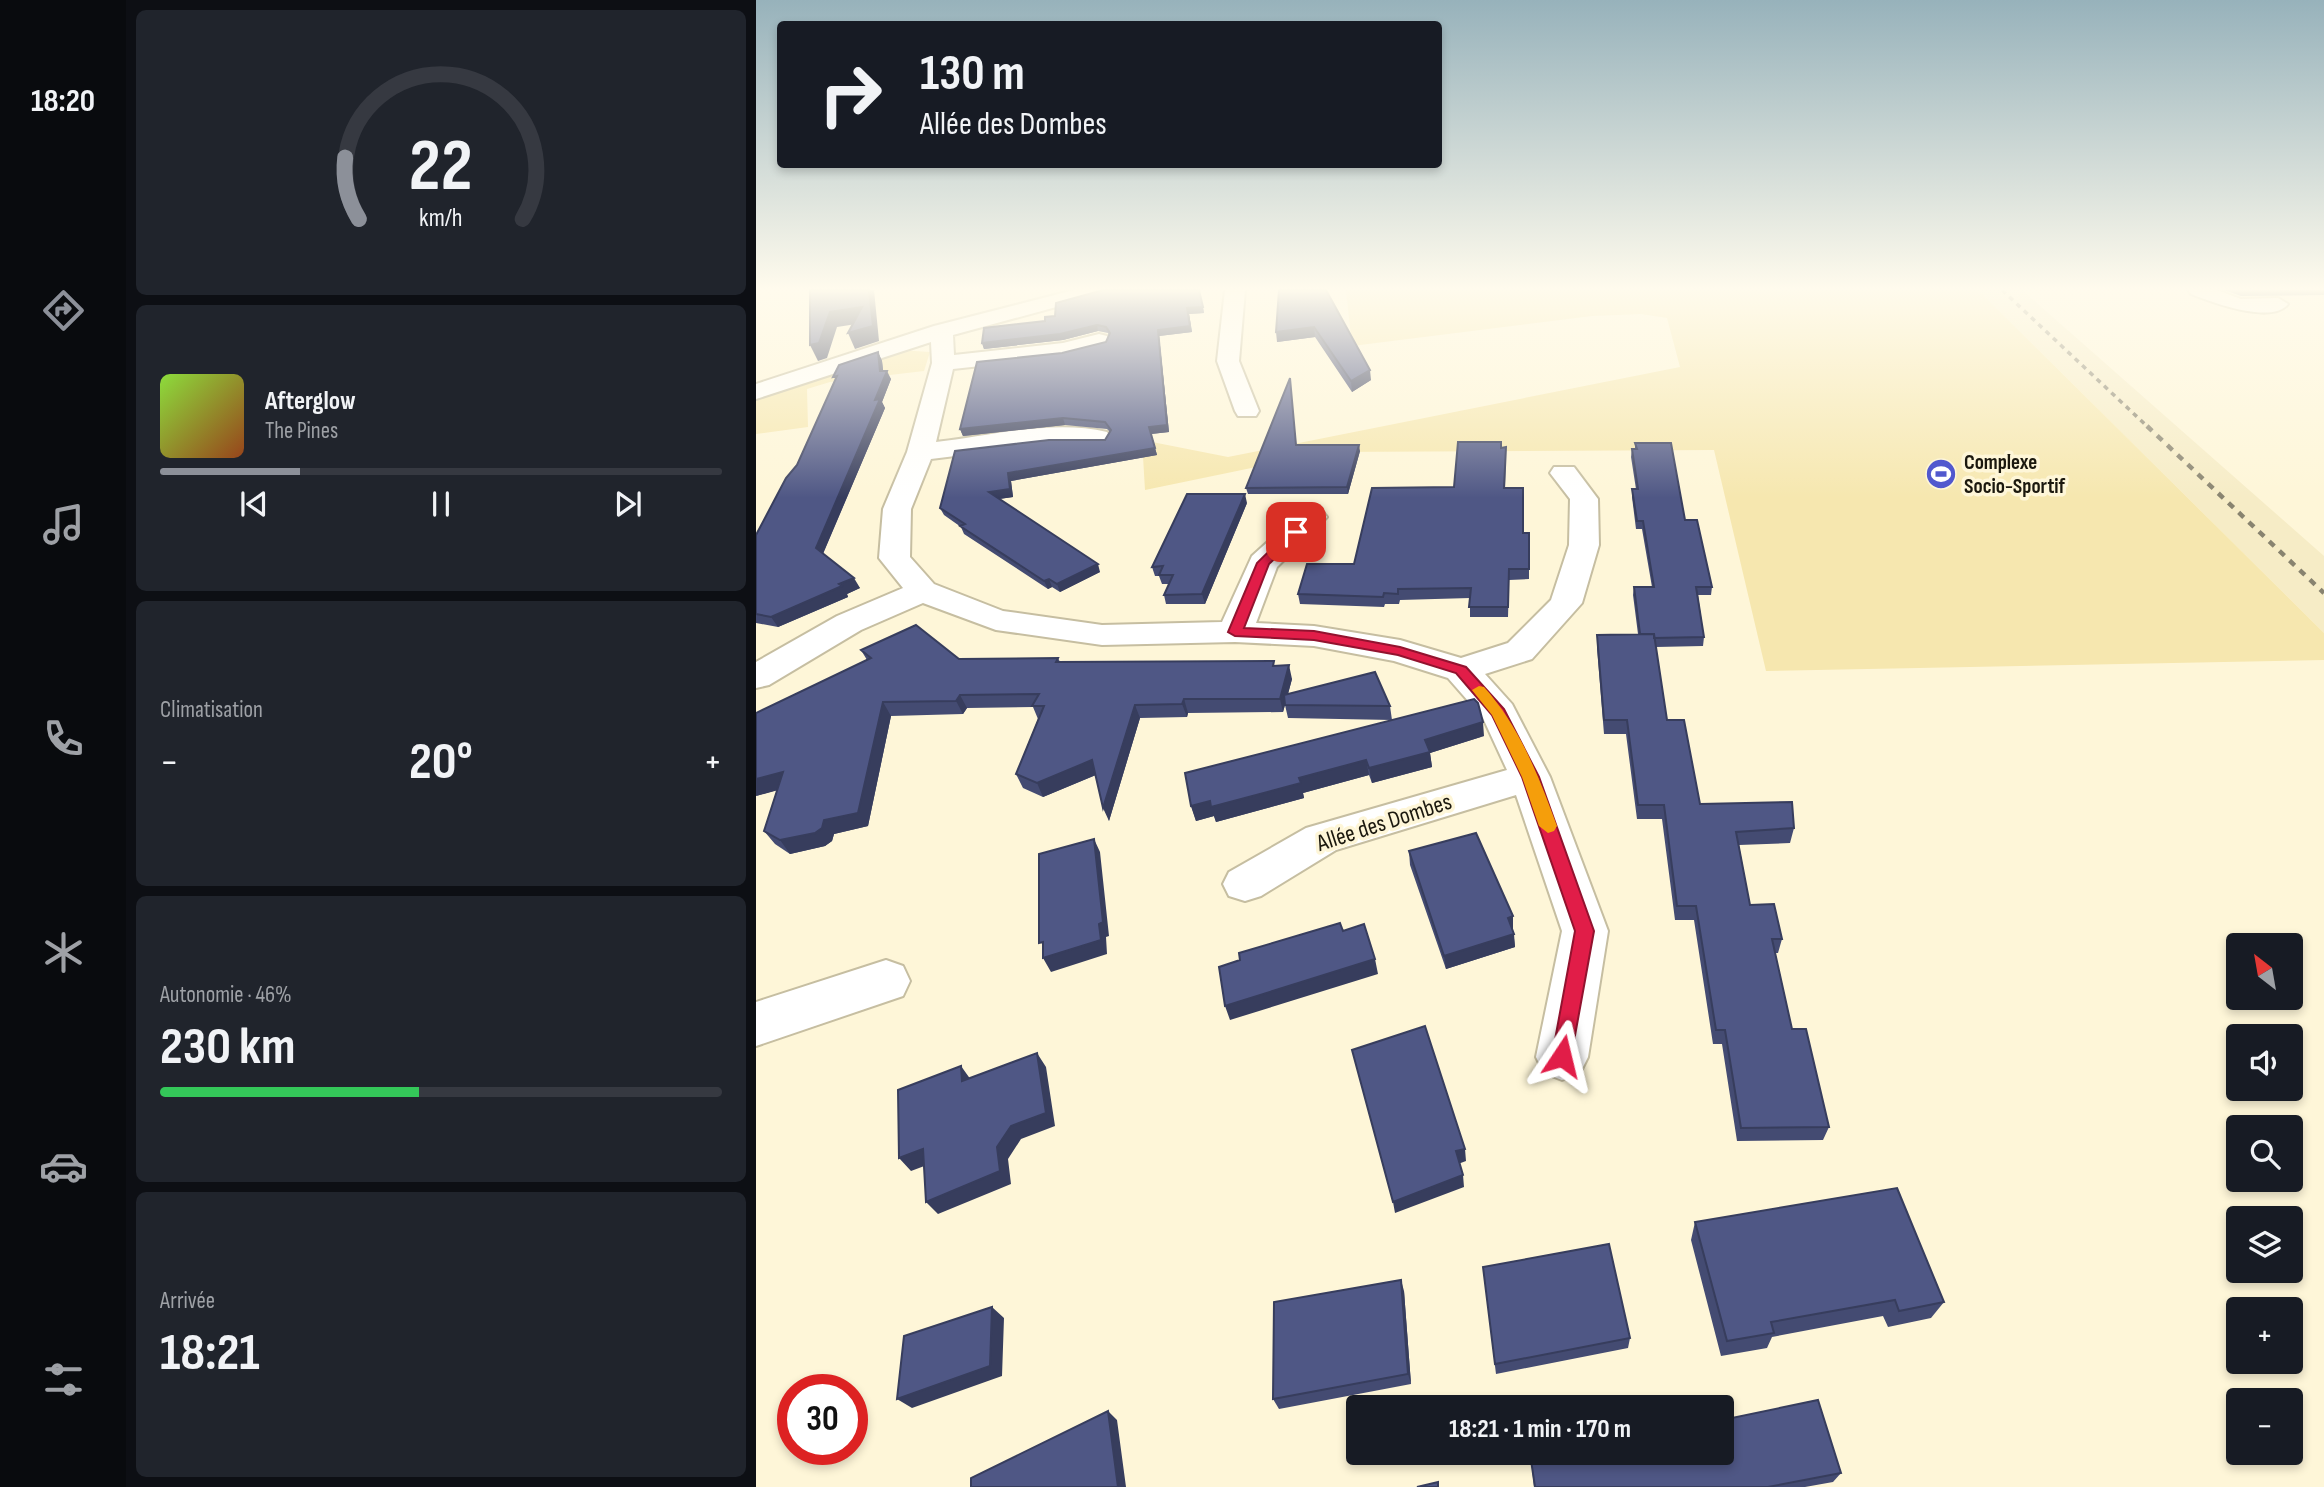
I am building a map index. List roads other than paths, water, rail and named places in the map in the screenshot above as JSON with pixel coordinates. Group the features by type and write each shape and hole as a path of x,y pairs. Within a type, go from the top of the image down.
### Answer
{"street":[{"path":"756,393 892,359"},
{"path":"939,359 920,452 897,509 894,558 923,591 996,620 1102,635 1235,632 1314,635 1400,651 1461,670 1499,713 1531,777 1585,931 1562,1056"},
{"path":"1228,359 1247,411"},
{"path":"920,452 1051,436 1098,438"},
{"path":"1461,670 1520,651 1566,603 1584,545 1584,499 1564,473"},
{"path":"1235,632 1263,563 1312,517"},
{"path":"756,677 849,623 923,591"},
{"name":"Allée des Dombes","path":"1245,884 1321,839 1531,777"},
{"path":"756,1024 886,981"}],"railway":[{"path":"2076,359 2149,428"},
{"path":"2147,426 2324,593"}],"place":[{"name":"Complexe Socio-Sportif","path":"1941,474"}]}
